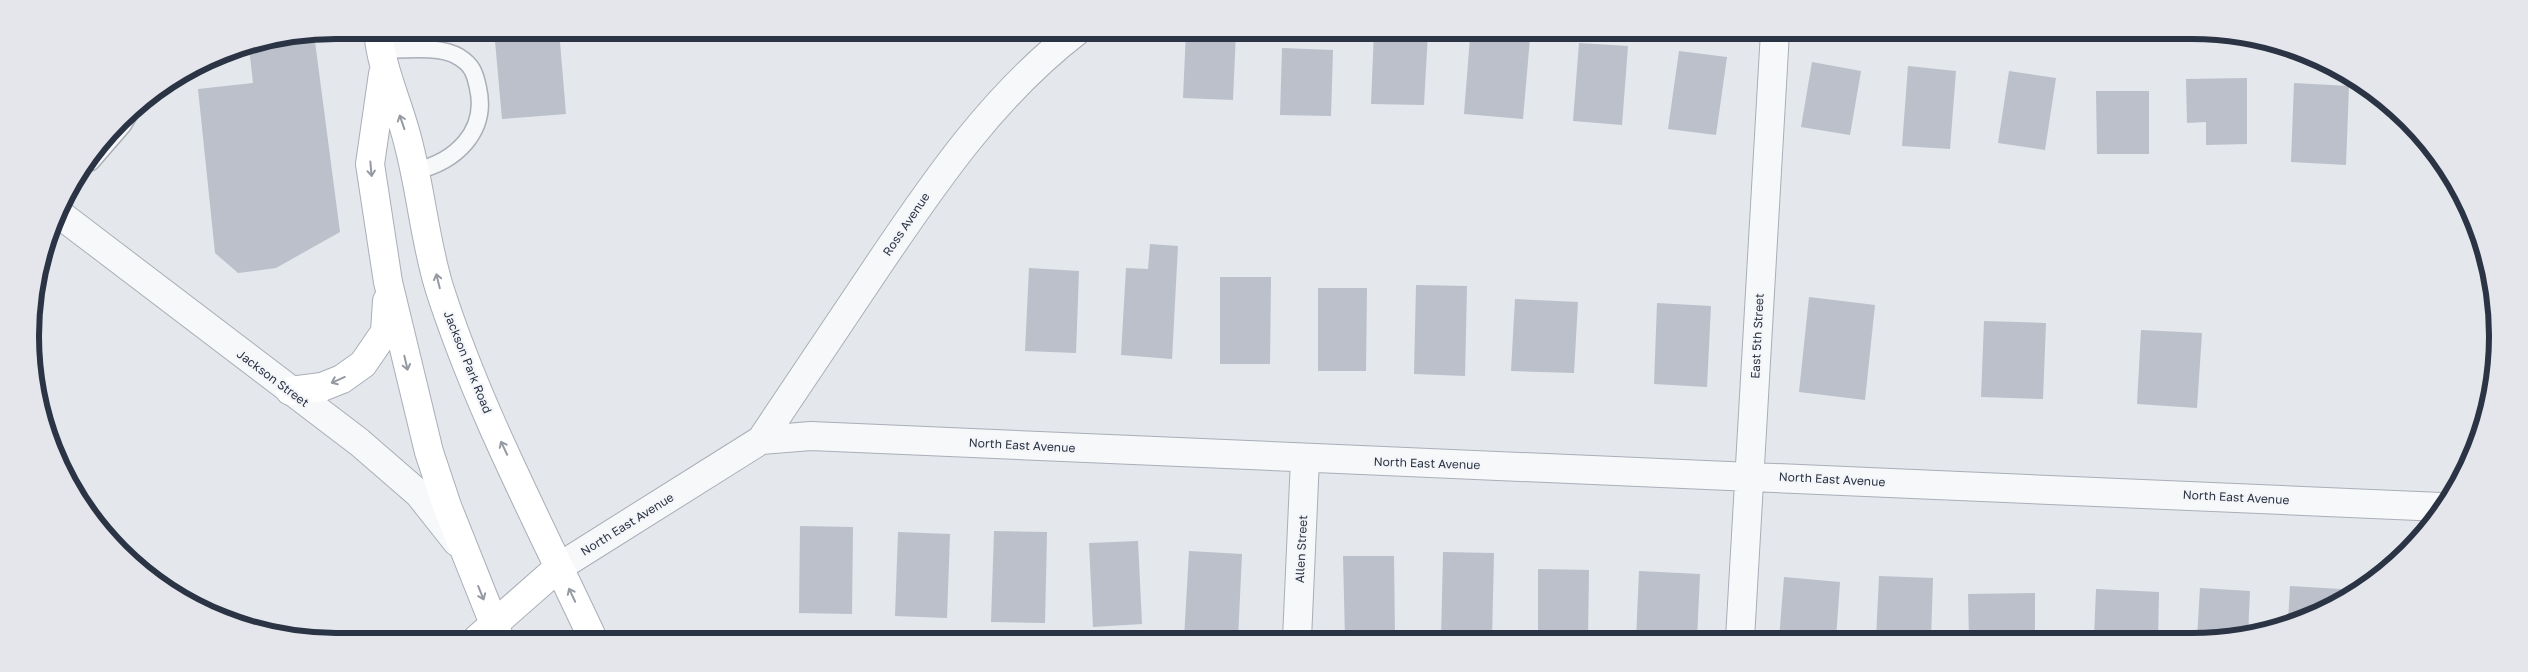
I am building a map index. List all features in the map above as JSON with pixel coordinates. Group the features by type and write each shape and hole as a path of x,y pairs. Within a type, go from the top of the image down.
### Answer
{"main road":[{"name":"Jackson Park Road","path":"380,50 409,144 438,284 448,314 485,408 590,633"},
{"path":"380,50 370,164 388,282 429,452 468,561 490,633"},
{"path":"290,391 322,387 342,380 363,364 385,332 388,282"},
{"name":"North East Avenue","path":"491,633 559,567"}],"street":[{"name":"Ross Avenue","path":"761,440 938,177 982,120 1049,53 1067,39"},
{"name":"East 5th Street","path":"1740,633 1775,39"},
{"name":"Jackson Street","path":"63,217 359,442 419,494 440,518 468,561"},
{"name":"North East Avenue","path":"559,567 761,440 811,436 2435,507"},
{"name":"Allen Street","path":"1296,633 1306,458"}],"lane":[{"path":"380,50 430,49 458,55 474,68 481,100 478,125 458,151 433,167 415,171"}],"building":[{"path":"315,39 340,232 276,268 238,273 215,253 198,89 253,83 250,52 278,44"},
{"path":"495,39 560,39 566,114 502,119"},
{"path":"1186,39 1236,39 1233,100 1183,98"},
{"path":"1374,39 1428,39 1424,105 1371,104"},
{"path":"1470,39 1530,39 1523,119 1464,114"},
{"path":"1579,43 1628,46 1622,125 1573,121"},
{"path":"1282,48 1333,50 1331,116 1280,115"},
{"path":"1679,51 1727,57 1716,135 1668,129"},
{"path":"1812,62 1861,71 1850,135 1801,127"},
{"path":"1908,66 1956,71 1950,149 1902,146"},
{"path":"2009,71 2056,78 2045,150 1998,143"},
{"path":"2247,78 2247,144 2206,145 2206,122 2187,123 2186,79"},
{"path":"2294,83 2349,86 2346,165 2291,162"},
{"path":"2096,91 2149,91 2149,154 2097,154"},
{"path":"1150,244 1178,246 1172,359 1121,355 1126,268 1148,269"},
{"path":"1029,268 1079,271 1076,353 1025,351"},
{"path":"1220,277 1271,277 1270,364 1220,364"},
{"path":"1416,285 1467,286 1465,376 1414,374"},
{"path":"1318,288 1367,288 1366,371 1318,371"},
{"path":"1809,297 1875,305 1865,400 1799,392"},
{"path":"1515,299 1578,302 1574,373 1511,371"},
{"path":"1657,303 1711,306 1707,387 1654,384"},
{"path":"1984,321 2046,323 2043,399 1981,397"},
{"path":"2141,330 2202,333 2197,408 2137,404"},
{"path":"800,526 853,527 852,614 799,613"},
{"path":"994,531 1047,532 1045,623 991,622"},
{"path":"898,532 950,534 947,618 895,616"},
{"path":"1138,541 1142,624 1093,627 1089,543"},
{"path":"1189,551 1242,554 1238,633 1184,633"},
{"path":"1443,552 1494,553 1492,633 1441,633"},
{"path":"1343,556 1394,556 1395,633 1345,633"},
{"path":"1538,569 1589,570 1588,633 1538,633"},
{"path":"1639,571 1700,574 1697,633 1636,633"},
{"path":"1879,576 1933,578 1931,633 1876,633"},
{"path":"1784,577 1840,582 1836,633 1779,633"},
{"path":"2290,586 2341,589 2341,593 2323,603 2288,617"},
{"path":"2200,588 2250,591 2248,628 2197,633"},
{"path":"2096,589 2159,592 2158,633 2094,633"},
{"path":"2035,593 2035,633 1969,633 1968,594"}]}
